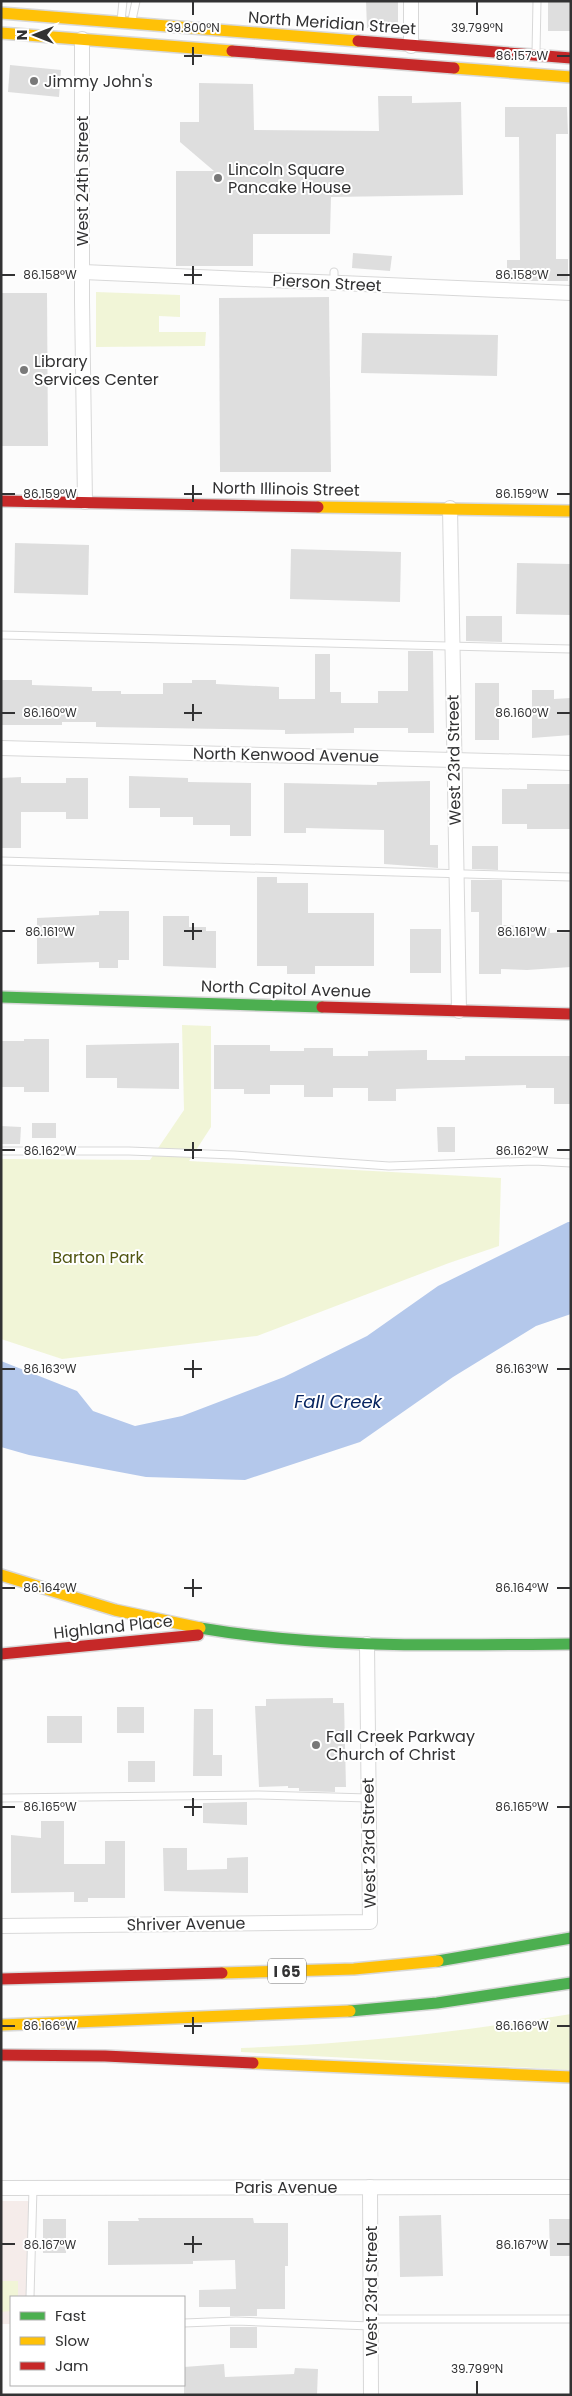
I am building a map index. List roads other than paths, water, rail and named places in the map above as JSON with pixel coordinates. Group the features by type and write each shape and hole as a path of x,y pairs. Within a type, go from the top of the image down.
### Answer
{"main road":[{"name":"North Meridian Street","path":"1,13 571,58"},
{"path":"1,33 571,77"},
{"name":"North Illinois Street","path":"1,501 571,511"},
{"name":"North Capitol Avenue","path":"1,997 571,1014"},
{"path":"1,1576 106,1609 227,1632 296,1640 367,1644 571,1644"},
{"name":"Highland Place","path":"1,1654 227,1632"},
{"name":"I 65","path":"1,1979 354,1969 450,1960 571,1938"},
{"path":"1,2025 323,2014 437,2003 571,1983"},
{"path":"1,2055 105,2056 571,2077"}],"street":[{"path":"411,1 411,46"},
{"name":"West 24th Street","path":"82,39 85,502"},
{"name":"Pierson Street","path":"83,272 334,277 571,293"},
{"name":"West 23rd Street","path":"450,508 459,1011"},
{"name":"North Kenwood Avenue","path":"1,748 571,763"},
{"name":"West 23rd Street","path":"367,1644 370,1922"},
{"name":"Shriver Avenue","path":"1,1926 370,1922"},
{"name":"Paris Avenue","path":"1,2188 571,2186"},
{"name":"West 23rd Street","path":"370,2187 371,2395"}],"lane":[{"path":"123,1 126,23"},
{"path":"126,23 136,1"},
{"path":"536,55 537,1"},
{"path":"1,635 571,649"},
{"path":"1,861 571,877"},
{"path":"1,1151 129,1151 234,1155 389,1166 534,1161 571,1163"},
{"path":"1,1798 259,1795 369,1798"},
{"path":"30,2296 33,2188"},
{"path":"185,2322 371,2323 571,2320"}],"water":[{"name":"Fall Creek","path":"571,1222 571,1314 536,1326 453,1377 360,1442 245,1480 146,1477 29,1455 1,1447 1,1361 77,1391 93,1411 135,1426 182,1416 284,1377 367,1336 438,1286"}],"place":[{"name":"Jimmy John's","path":"34,81"},
{"name":"Lincoln Square Pancake House","path":"218,178"},
{"name":"Library Services Center","path":"24,370"},
{"name":"Fall Creek Parkway Church of Christ","path":"316,1745"}],"park label":[{"name":"Barton Park","path":"98,1257"}]}
